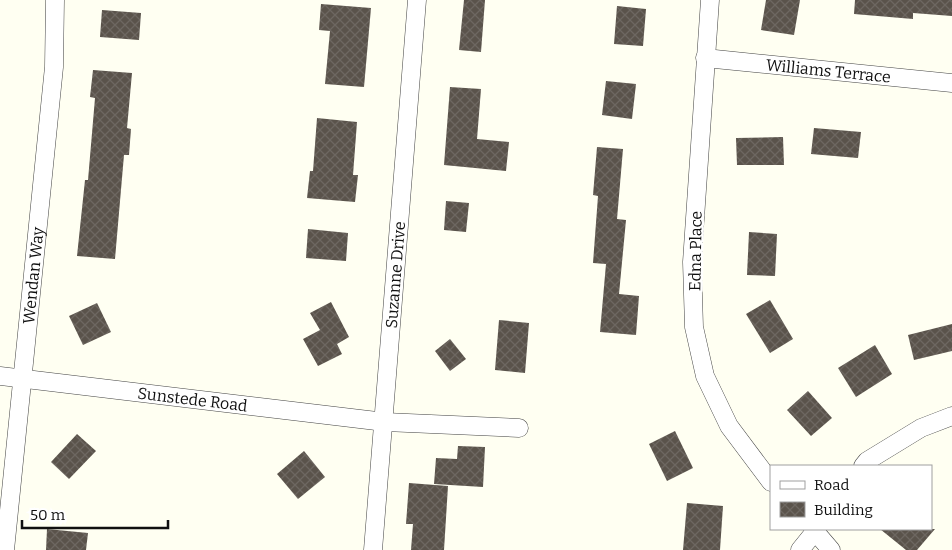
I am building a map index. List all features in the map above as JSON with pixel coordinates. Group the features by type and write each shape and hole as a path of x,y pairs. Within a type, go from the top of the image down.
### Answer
{"street":[{"name":"Wendan Way","path":"5,550 21,377 54,67 55,0"},
{"name":"Suzanne Drive","path":"373,550 385,422 417,0"},
{"name":"Edna Place","path":"710,0 692,262 694,327 706,376 728,426 770,481"},
{"name":"Williams Terrace","path":"705,58 952,83"},
{"name":"Sunstede Road","path":"0,376 385,422 519,428"},
{"path":"864,465 867,461 921,428 952,416"},
{"path":"800,550 815,530 832,550"}],"building":[{"path":"464,0 485,0 481,52 459,50"},
{"path":"766,0 800,0 794,35 761,30"},
{"path":"855,0 952,0 952,16 913,13 913,19 854,14"},
{"path":"321,4 371,8 364,87 325,84 330,31 319,30"},
{"path":"617,6 646,9 643,46 614,44"},
{"path":"102,10 141,13 139,40 100,37"},
{"path":"93,70 132,73 127,128 131,129 129,155 124,155 115,259 77,256 85,180 88,180 95,98 90,97"},
{"path":"606,81 636,84 632,119 602,115"},
{"path":"450,87 481,89 477,139 509,142 506,171 444,165"},
{"path":"317,118 357,122 353,175 358,175 355,202 307,198 310,171 313,171"},
{"path":"814,128 861,132 858,158 811,154"},
{"path":"783,137 784,165 737,165 736,138"},
{"path":"597,147 623,149 617,219 626,220 619,294 639,296 636,335 600,332 606,264 593,263 598,196 593,195"},
{"path":"446,201 469,203 466,232 444,230"},
{"path":"308,229 348,233 346,261 306,258"},
{"path":"749,232 777,234 775,276 747,275"},
{"path":"770,300 793,339 770,353 746,314"},
{"path":"331,302 349,337 337,344 342,354 318,366 303,339 320,330 310,313"},
{"path":"97,303 111,332 83,345 69,316"},
{"path":"499,320 529,323 525,373 495,370"},
{"path":"952,324 952,351 914,360 908,335"},
{"path":"450,339 466,359 450,371 435,351"},
{"path":"875,345 892,374 856,397 838,368"},
{"path":"808,391 832,418 811,436 787,410"},
{"path":"675,431 693,468 667,481 649,444"},
{"path":"77,434 96,451 69,479 51,462"},
{"path":"458,446 485,447 483,487 434,484 436,458 457,459"},
{"path":"304,451 325,477 298,499 277,474"},
{"path":"409,483 448,486 444,550 411,550 413,524 406,524"},
{"path":"687,503 723,506 720,550 683,550"},
{"path":"47,529 88,533 86,550 46,550"},
{"path":"935,529 917,550 906,550 881,530"}]}
